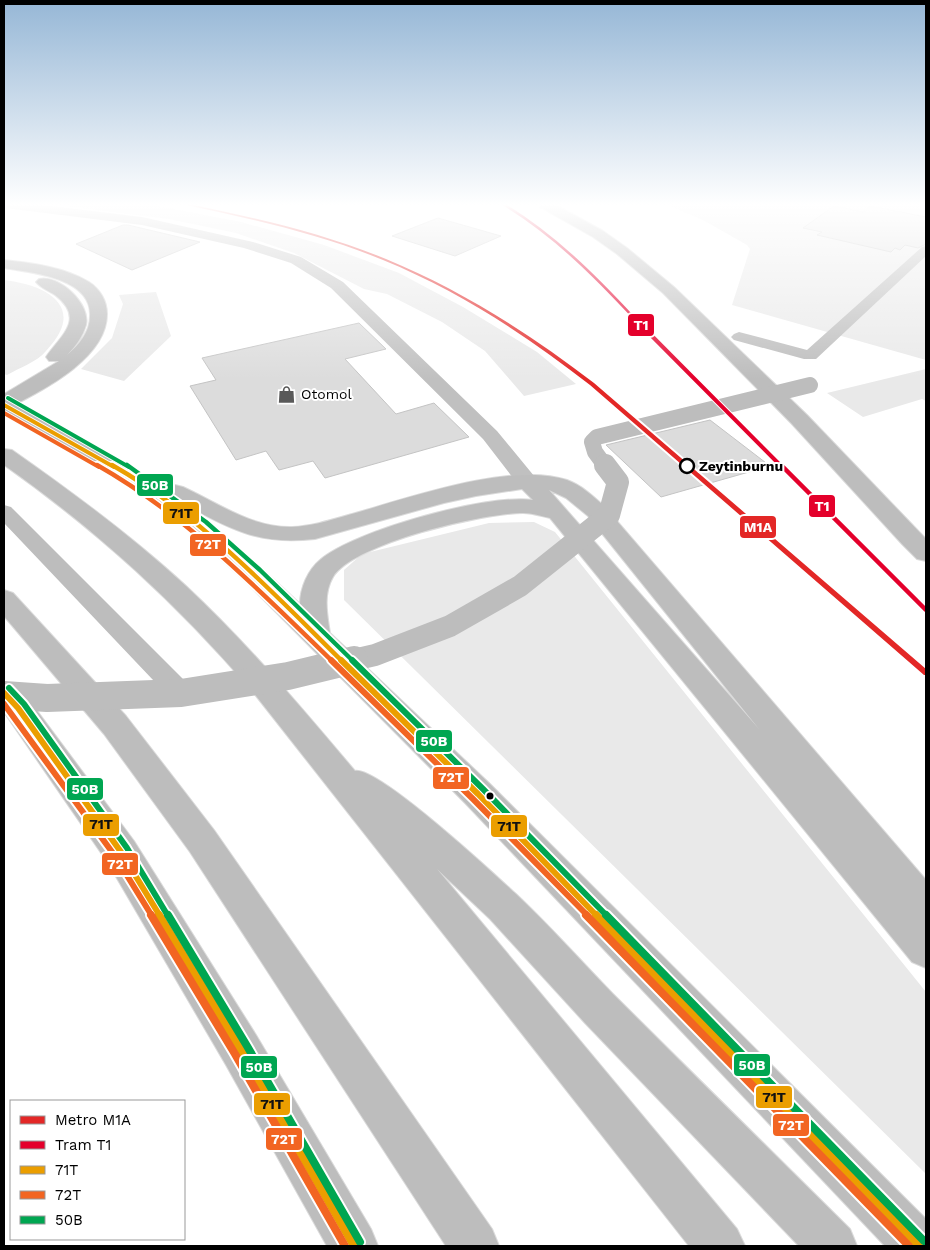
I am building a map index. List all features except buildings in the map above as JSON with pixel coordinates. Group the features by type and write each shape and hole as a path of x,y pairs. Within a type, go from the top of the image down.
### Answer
{"main road":[{"path":"300,262 337,285 490,435 926,949"},
{"path":"638,262 694,312 926,553"},
{"path":"4,264 46,272 75,281 95,297 100,312 96,330 88,344 73,360 42,381 7,396"},
{"path":"4,273 39,280 54,287 73,301 78,312 76,327 69,343 52,360 7,396"},
{"path":"7,396 120,470 201,528 317,636 485,801 919,1246"},
{"path":"4,455 52,488 111,534 176,592 227,644 328,762 720,1246"},
{"path":"120,470 180,494 237,524 266,534 294,535 315,532 474,489 528,482 558,484 577,495 596,511 926,907"},
{"path":"317,636 312,599 328,566 350,551 390,535 492,508 525,506 558,513"},
{"path":"4,599 115,726 202,841 475,1246"},
{"path":"7,699 121,852 241,1050 354,1246"},
{"path":"328,762 413,824 503,907 599,1008 833,1246"}],"street":[{"path":"739,337 810,356 913,262"},
{"path":"7,699 181,694 288,676 367,657 450,626 520,586 610,515 618,482 595,452 592,442 597,437 810,385"},
{"path":"4,511 181,694"}],"shaded area":[{"path":"312,262 370,262 399,273 463,307 537,352 576,384 524,396 485,351 442,322 387,294 364,289"},
{"path":"746,262 926,262 926,360 732,305"},
{"path":"4,280 35,287 47,293 57,301 63,311 63,322 58,336 46,351 33,362 7,375 4,374"},
{"path":"156,292 171,336 124,381 81,369 112,338 123,304 119,295"},
{"path":"926,369 926,401 922,399 863,417 827,393"},
{"path":"534,522 555,532 926,992 926,1174 344,600 344,570 362,554 489,523"}],"metro line":[{"name":"M1A","path":"392,262 440,284 492,314 568,365 926,673"}],"tram line":[{"name":"T1","path":"580,262 663,348 926,610"}],"transit line":[{"name":"50B","path":"8,398 124,463 206,522 260,570 483,789 924,1241"},
{"name":"71T","path":"4,405 120,470 160,497 201,528 255,576 478,794 919,1246"},
{"name":"72T","path":"4,413 116,476 156,503 196,534 250,581 473,799 909,1246"},
{"name":"50B","path":"9,688 24,704 127,848 247,1046 360,1242"},
{"name":"71T","path":"4,693 18,708 121,852 241,1050 354,1246"},
{"name":"72T","path":"4,704 115,856 235,1054 345,1246"}],"place":[{"name":"Otomol","path":"287,394"},
{"name":"Zeytinburnu","path":"687,466"}]}
